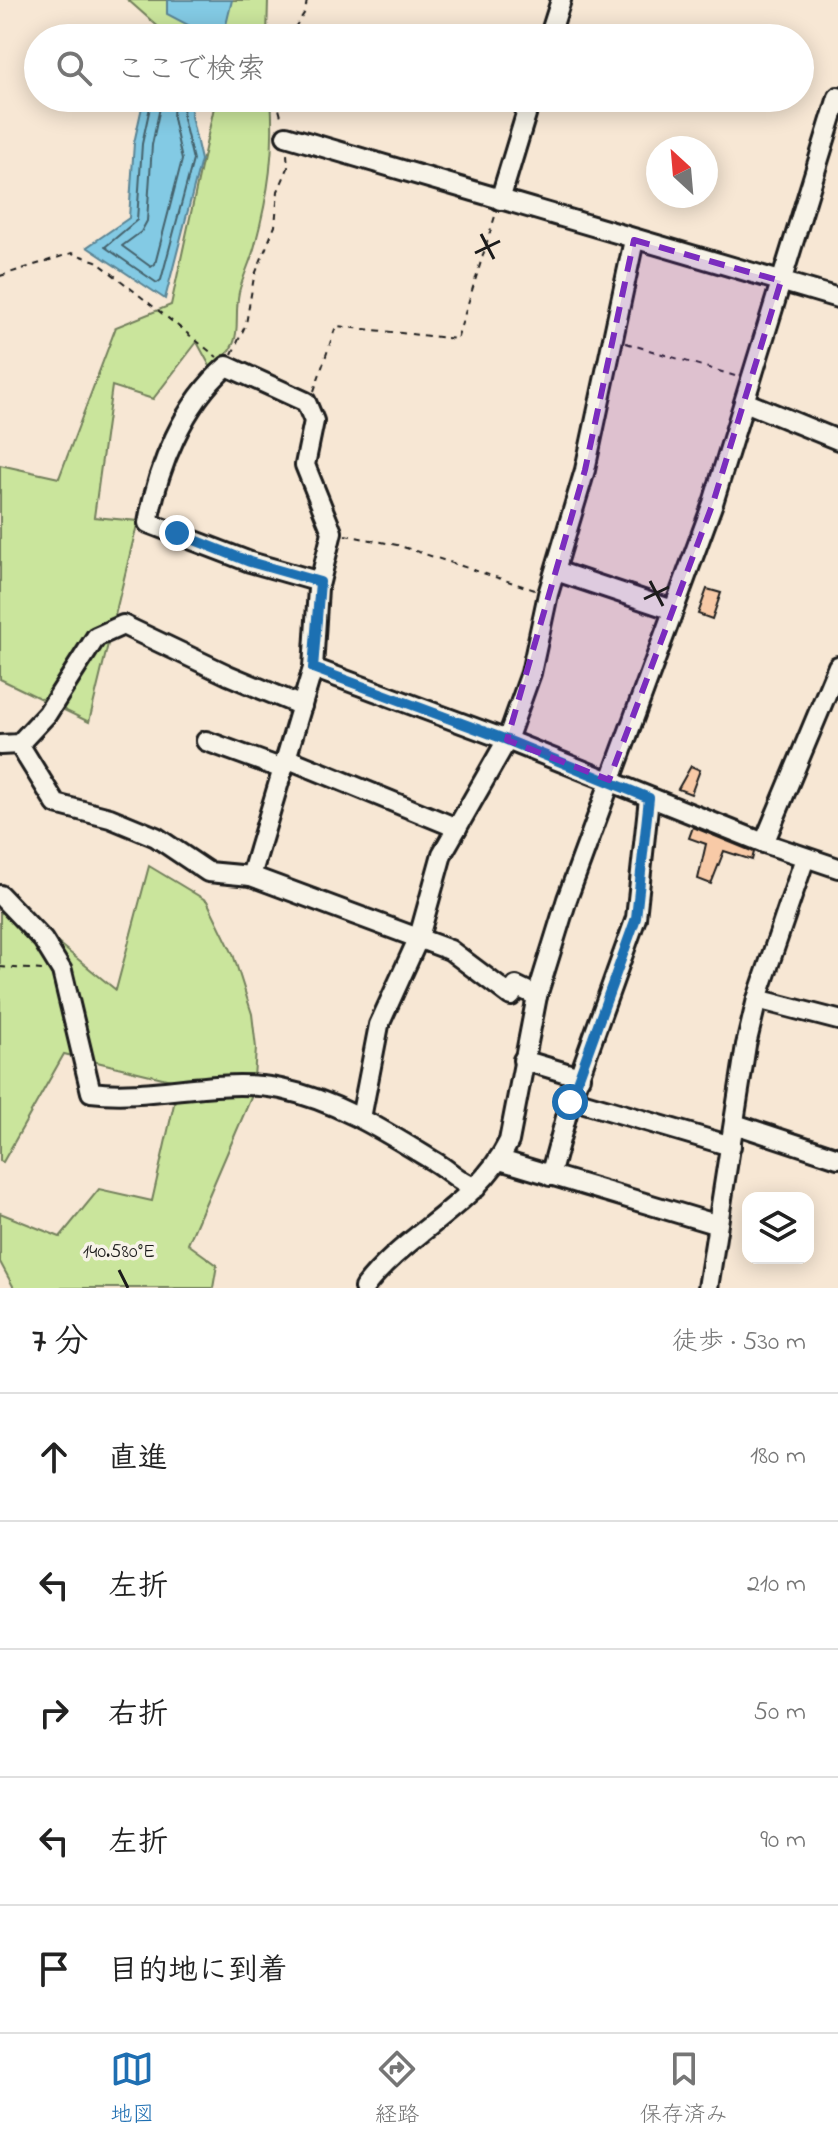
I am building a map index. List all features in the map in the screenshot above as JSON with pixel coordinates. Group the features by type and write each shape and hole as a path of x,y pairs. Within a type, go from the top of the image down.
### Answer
{"street":[{"path":"553,24 561,0"},
{"path":"364,1288 386,1265 476,1188 500,1160 515,1121 523,1060 537,996 567,899 713,503 838,97"},
{"path":"500,200 527,112"},
{"path":"286,136 838,298"},
{"path":"361,1118 379,1025 419,937 442,854 507,740 531,673 548,594 585,470 634,240"},
{"path":"251,876 313,668 320,582 332,532 305,465 314,421 306,402 227,366 193,406 156,480 148,523 250,562 320,582"},
{"path":"745,402 838,440"},
{"path":"556,571 673,610"},
{"path":"0,745 19,744 47,714 96,637 123,625 302,706"},
{"path":"313,668 507,740 764,843 838,868"},
{"path":"764,843 837,670"},
{"path":"206,741 285,764 457,828"},
{"path":"19,744 56,804 110,818 156,837 208,872 251,876 419,937 450,950 511,996 516,986 537,996"},
{"path":"550,1176 571,1099 636,918 649,798"},
{"path":"708,1288 715,1224 757,999 805,858"},
{"path":"0,895 43,940 62,971 91,1092 279,1088 319,1099 361,1118 440,1165 460,1183 476,1188"},
{"path":"757,999 838,1020"},
{"path":"523,1060 580,1077"},
{"path":"571,1099 731,1146"},
{"path":"735,1124 838,1158"},
{"path":"500,1160 715,1224"}],"path":[{"path":"297,24 305,12 307,0"},
{"path":"0,276 72,253 96,261 227,366 246,324 254,277 275,226 278,191 288,168 286,136 280,112"},
{"path":"308,407 336,326 457,339 500,200"},
{"path":"613,339 751,381"},
{"path":"332,532 397,545 548,594"},
{"path":"0,967 62,971"}],"highlighted area":[{"path":"634,240 781,281 713,503 609,780 507,740 585,470"}],"green space":[{"path":"128,0 268,0 267,24 155,24"},
{"path":"213,112 272,112 270,172 264,208 239,292 236,333 230,350 211,368 197,342 153,399 112,386 94,517 138,521 89,722 0,679 0,465 59,478 116,327 171,305"},
{"path":"149,866 207,901 233,954 252,1014 256,1048 253,1093 188,1244 217,1265 213,1288 14,1288 0,1262 0,1213 60,1237 99,1189 152,1201 179,1082 64,1054 3,1162 0,1161 0,896 116,990"}],"water":[{"path":"167,0 232,0 226,24 186,24 167,14"},
{"path":"141,112 191,112 201,160 165,299 87,247 129,218 134,143"}],"building":[{"path":"707,589 721,593 712,619 698,614"},
{"path":"691,766 700,770 691,794 678,789"},
{"path":"693,827 754,852 752,860 724,851 711,884 698,879 706,844 689,838"}],"route":[{"path":"177,533 250,562 320,582 313,668 507,740 649,798 636,918 627,952 570,1102"}]}
